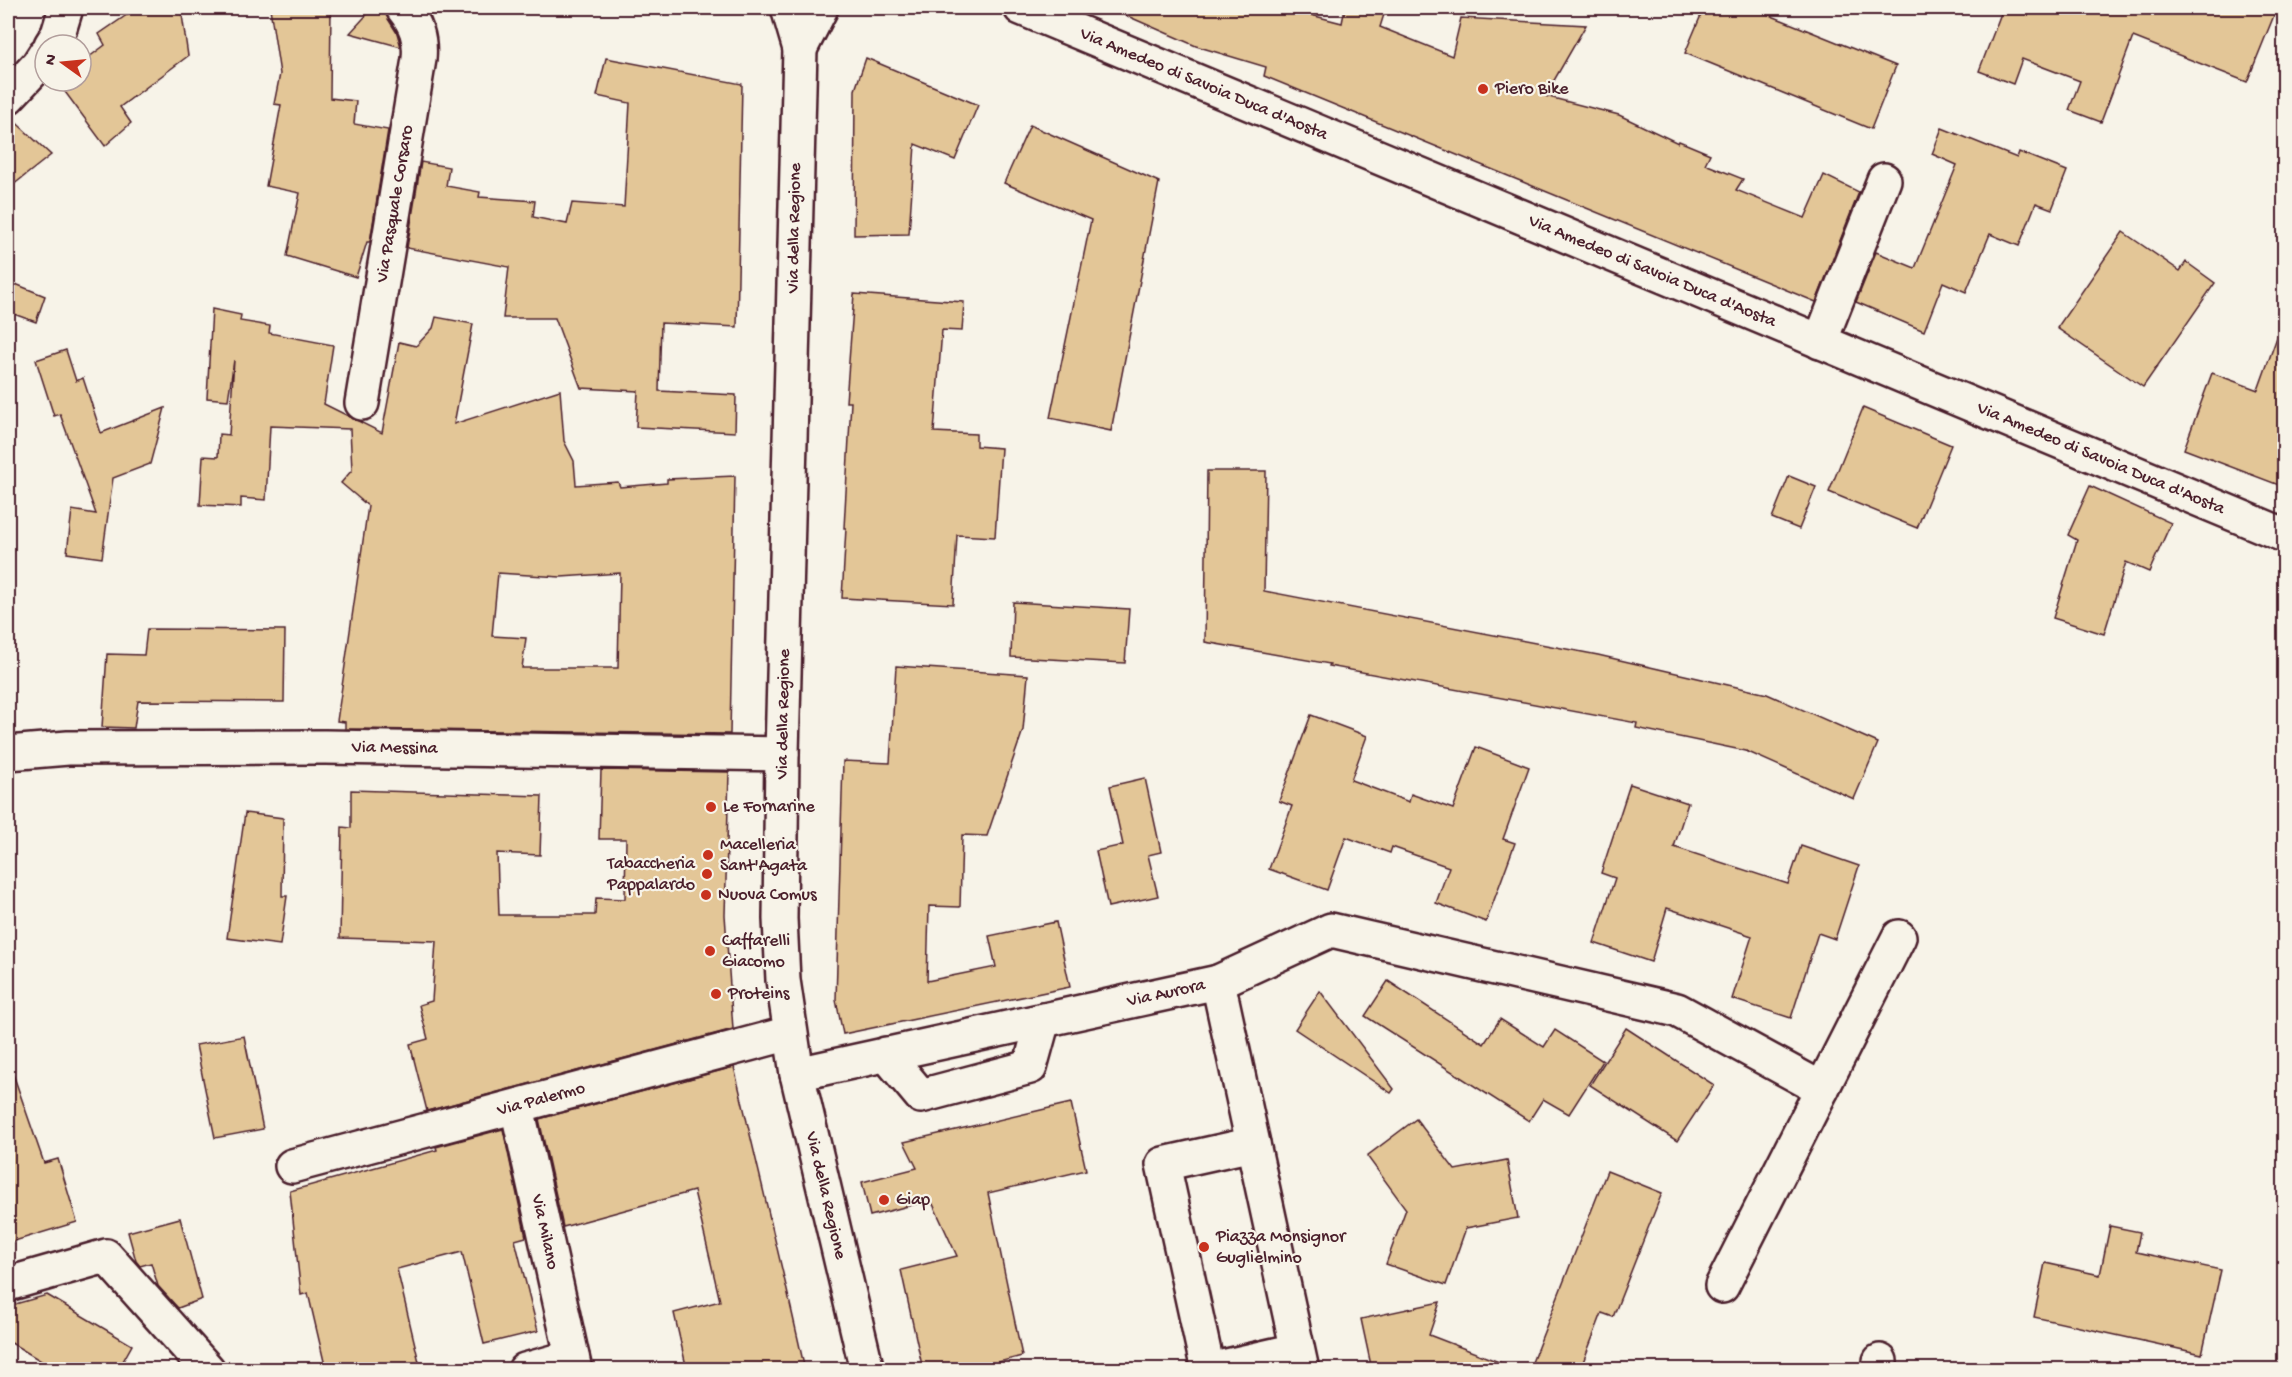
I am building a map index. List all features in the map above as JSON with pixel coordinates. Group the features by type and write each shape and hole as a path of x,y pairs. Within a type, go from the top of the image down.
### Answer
{"street":[{"path":"58,33 66,8"},
{"name":"Via Pasquale Corsaro","path":"362,403 419,59 420,41 412,19 403,8"},
{"path":"788,8 800,49"},
{"path":"800,49 821,8"},
{"name":"Via Amedeo di Savoia Duca d'Aosta","path":"1021,8 2284,536"},
{"name":"Via della Regione","path":"800,49 782,754 780,919 783,980 797,1074 867,1370"},
{"path":"8,97 33,70"},
{"path":"1820,342 1884,180"},
{"name":"Via Messina","path":"8,753 68,748 325,747 782,754"},
{"path":"1218,982 1331,930 1677,1010 1822,1089"},
{"path":"1722,1286 1899,937"},
{"name":"Via Aurora","path":"797,1074 1218,982 1300,1360"},
{"path":"886,1054 921,1096 1030,1067 1043,1020"},
{"name":"Via Palermo","path":"292,1166 790,1033"},
{"name":"Via Milano","path":"517,1107 573,1363 525,1370"},
{"path":"1253,1144 1163,1164 1208,1370 1300,1360"},
{"path":"8,1284 106,1256 208,1370"}],"building":[{"path":"137,8 181,8 188,56 120,107 131,123 105,146 66,93 93,93 93,54 105,45 99,34"},
{"path":"270,8 331,8 330,98 356,101 354,124 388,130 370,242 367,242 356,277 287,256 300,193 266,186 281,105 274,104 280,74"},
{"path":"373,8 385,8 401,47 350,33"},
{"path":"1109,8 1284,8 1342,23 1345,8 1386,8 1380,27 1452,56 1461,18 1586,25 1545,96 1619,115 1678,143 1679,141 1710,154 1705,164 1743,179 1736,190 1805,218 1824,175 1859,192 1816,302 1264,76 1266,67 1196,46"},
{"path":"1704,8 1752,8 1896,66 1871,129 1685,53"},
{"path":"2003,8 2277,8 2247,82 2133,37 2101,122 2069,110 2080,81 2022,59 2013,84 1979,71"},
{"path":"606,58 742,84 737,327 661,323 659,391 736,395 735,432 636,427 638,391 581,388 555,318 503,318 509,267 407,248 421,162 449,167 446,186 480,192 479,197 535,201 533,217 567,224 572,203 624,207 630,103 597,96"},
{"path":"866,58 978,105 955,160 915,144 909,234 854,235 855,90"},
{"path":"8,115 51,155 8,189"},
{"path":"1030,125 1159,182 1111,431 1050,418 1091,220 1004,183"},
{"path":"1942,128 2017,158 2019,152 2067,171 2052,209 2036,203 2019,246 1990,234 1966,292 1943,282 1924,331 1856,302 1876,252 1915,268 1957,165 1932,154"},
{"path":"2123,232 2180,271 2186,262 2215,283 2143,387 2057,328"},
{"path":"8,281 45,296 36,322 8,312"},
{"path":"854,294 964,302 962,331 942,330 934,432 976,434 976,446 1001,448 995,537 957,535 953,604 842,598 851,402 846,402"},
{"path":"212,309 241,315 240,321 270,326 269,333 333,345 324,404 382,433 399,342 416,346 433,328 436,317 473,324 454,424 560,390 564,441 574,461 576,485 618,482 620,487 667,483 667,479 735,476 730,734 345,729 345,722 337,721 368,506 341,483 352,470 350,429 270,426 266,500 241,498 241,507 200,505 203,456 218,457 219,434 229,435 234,360 228,400 207,398","holes":["498,573 561,577 620,573 618,668 522,668 526,638 492,636"]},
{"path":"2281,326 2284,327 2284,487 2184,449 2212,373 2258,390"},
{"path":"66,350 76,381 83,378 101,433 165,408 150,464 113,478 102,558 67,553 72,510 96,514 60,414 54,416 36,360"},
{"path":"1863,408 1951,445 1917,528 1829,492"},
{"path":"1207,471 1266,471 1264,591 1598,655 1767,694 1878,743 1854,799 1746,751 1636,728 1637,723 1205,642"},
{"path":"1789,476 1816,487 1799,529 1772,518"},
{"path":"2090,486 2171,523 2149,572 2126,562 2104,634 2053,618 2077,540 2068,535"},
{"path":"1013,602 1129,609 1125,663 1011,657"},
{"path":"147,629 285,630 284,702 138,701 134,728 102,727 107,654 144,655"},
{"path":"896,666 1028,675 1023,730 987,836 962,835 960,907 929,906 927,981 996,967 989,936 1056,922 1070,987 843,1034 836,1000 843,761 890,763"},
{"path":"1311,715 1367,736 1351,780 1409,802 1411,794 1453,809 1476,747 1529,767 1503,839 1515,843 1486,922 1436,903 1449,867 1392,847 1390,853 1346,837 1327,890 1269,869 1292,806 1279,801"},
{"path":"601,770 729,772 725,915 733,1029 427,1111 410,1044 428,1039 419,1005 432,1001 436,941 340,938 342,827 351,828 351,790 542,796 540,855 497,853 499,915 595,915 596,898 625,899 626,839 599,839"},
{"path":"1145,778 1161,852 1148,855 1158,896 1108,907 1096,851 1123,845 1110,786"},
{"path":"1630,784 1688,803 1674,847 1788,884 1801,846 1859,866 1835,939 1818,933 1791,1018 1732,999 1752,936 1667,908 1651,962 1594,943 1615,878 1601,873"},
{"path":"245,813 283,818 282,896 287,896 280,945 227,938"},
{"path":"1388,981 1484,1044 1500,1019 1544,1047 1555,1030 1603,1061 1569,1114 1543,1099 1529,1121 1365,1016"},
{"path":"1320,991 1394,1089 1391,1093 1295,1029"},
{"path":"1626,1028 1714,1085 1677,1141 1590,1085"},
{"path":"244,1036 263,1129 215,1138 196,1045"},
{"path":"734,1067 805,1370 687,1370 674,1313 720,1301 694,1191 563,1227 539,1119"},
{"path":"12,1071 44,1163 58,1159 77,1222 8,1243 8,1072"},
{"path":"1071,1103 1086,1170 988,1193 1022,1356 991,1364 992,1370 923,1370 901,1270 957,1256 931,1200 870,1216 862,1182 917,1168 904,1142"},
{"path":"1416,1119 1455,1170 1507,1160 1518,1218 1466,1228 1446,1285 1386,1264 1406,1209 1367,1156"},
{"path":"503,1129 526,1237 515,1240 538,1331 484,1344 462,1252 397,1269 419,1362 386,1370 326,1370 308,1293 301,1295 290,1191"},
{"path":"1607,1171 1662,1193 1613,1317 1602,1313 1580,1370 1529,1370"},
{"path":"180,1218 202,1299 178,1308 158,1286 151,1263 140,1266 136,1261 128,1232"},
{"path":"2110,1226 2140,1232 2136,1252 2221,1270 2202,1354 2034,1317 2045,1263 2100,1275"},
{"path":"47,1295 132,1345 118,1370 56,1370 8,1341 8,1306"},
{"path":"1440,1302 1429,1335 1512,1367 1512,1370 1372,1370 1361,1319"}],"place":[{"name":"Piero Bike","path":"1483,89"},
{"name":"Le Fornarine","path":"711,807"},
{"name":"Macelleria Sant'Agata","path":"708,855"},
{"name":"Tabaccheria Pappalardo","path":"707,874"},
{"name":"Nuova Comus","path":"706,895"},
{"name":"Caffarelli Giacomo","path":"710,951"},
{"name":"Proteins","path":"716,994"},
{"name":"Giap","path":"884,1200"},
{"name":"Piazza Monsignor Guglielmino","path":"1204,1247"}]}
